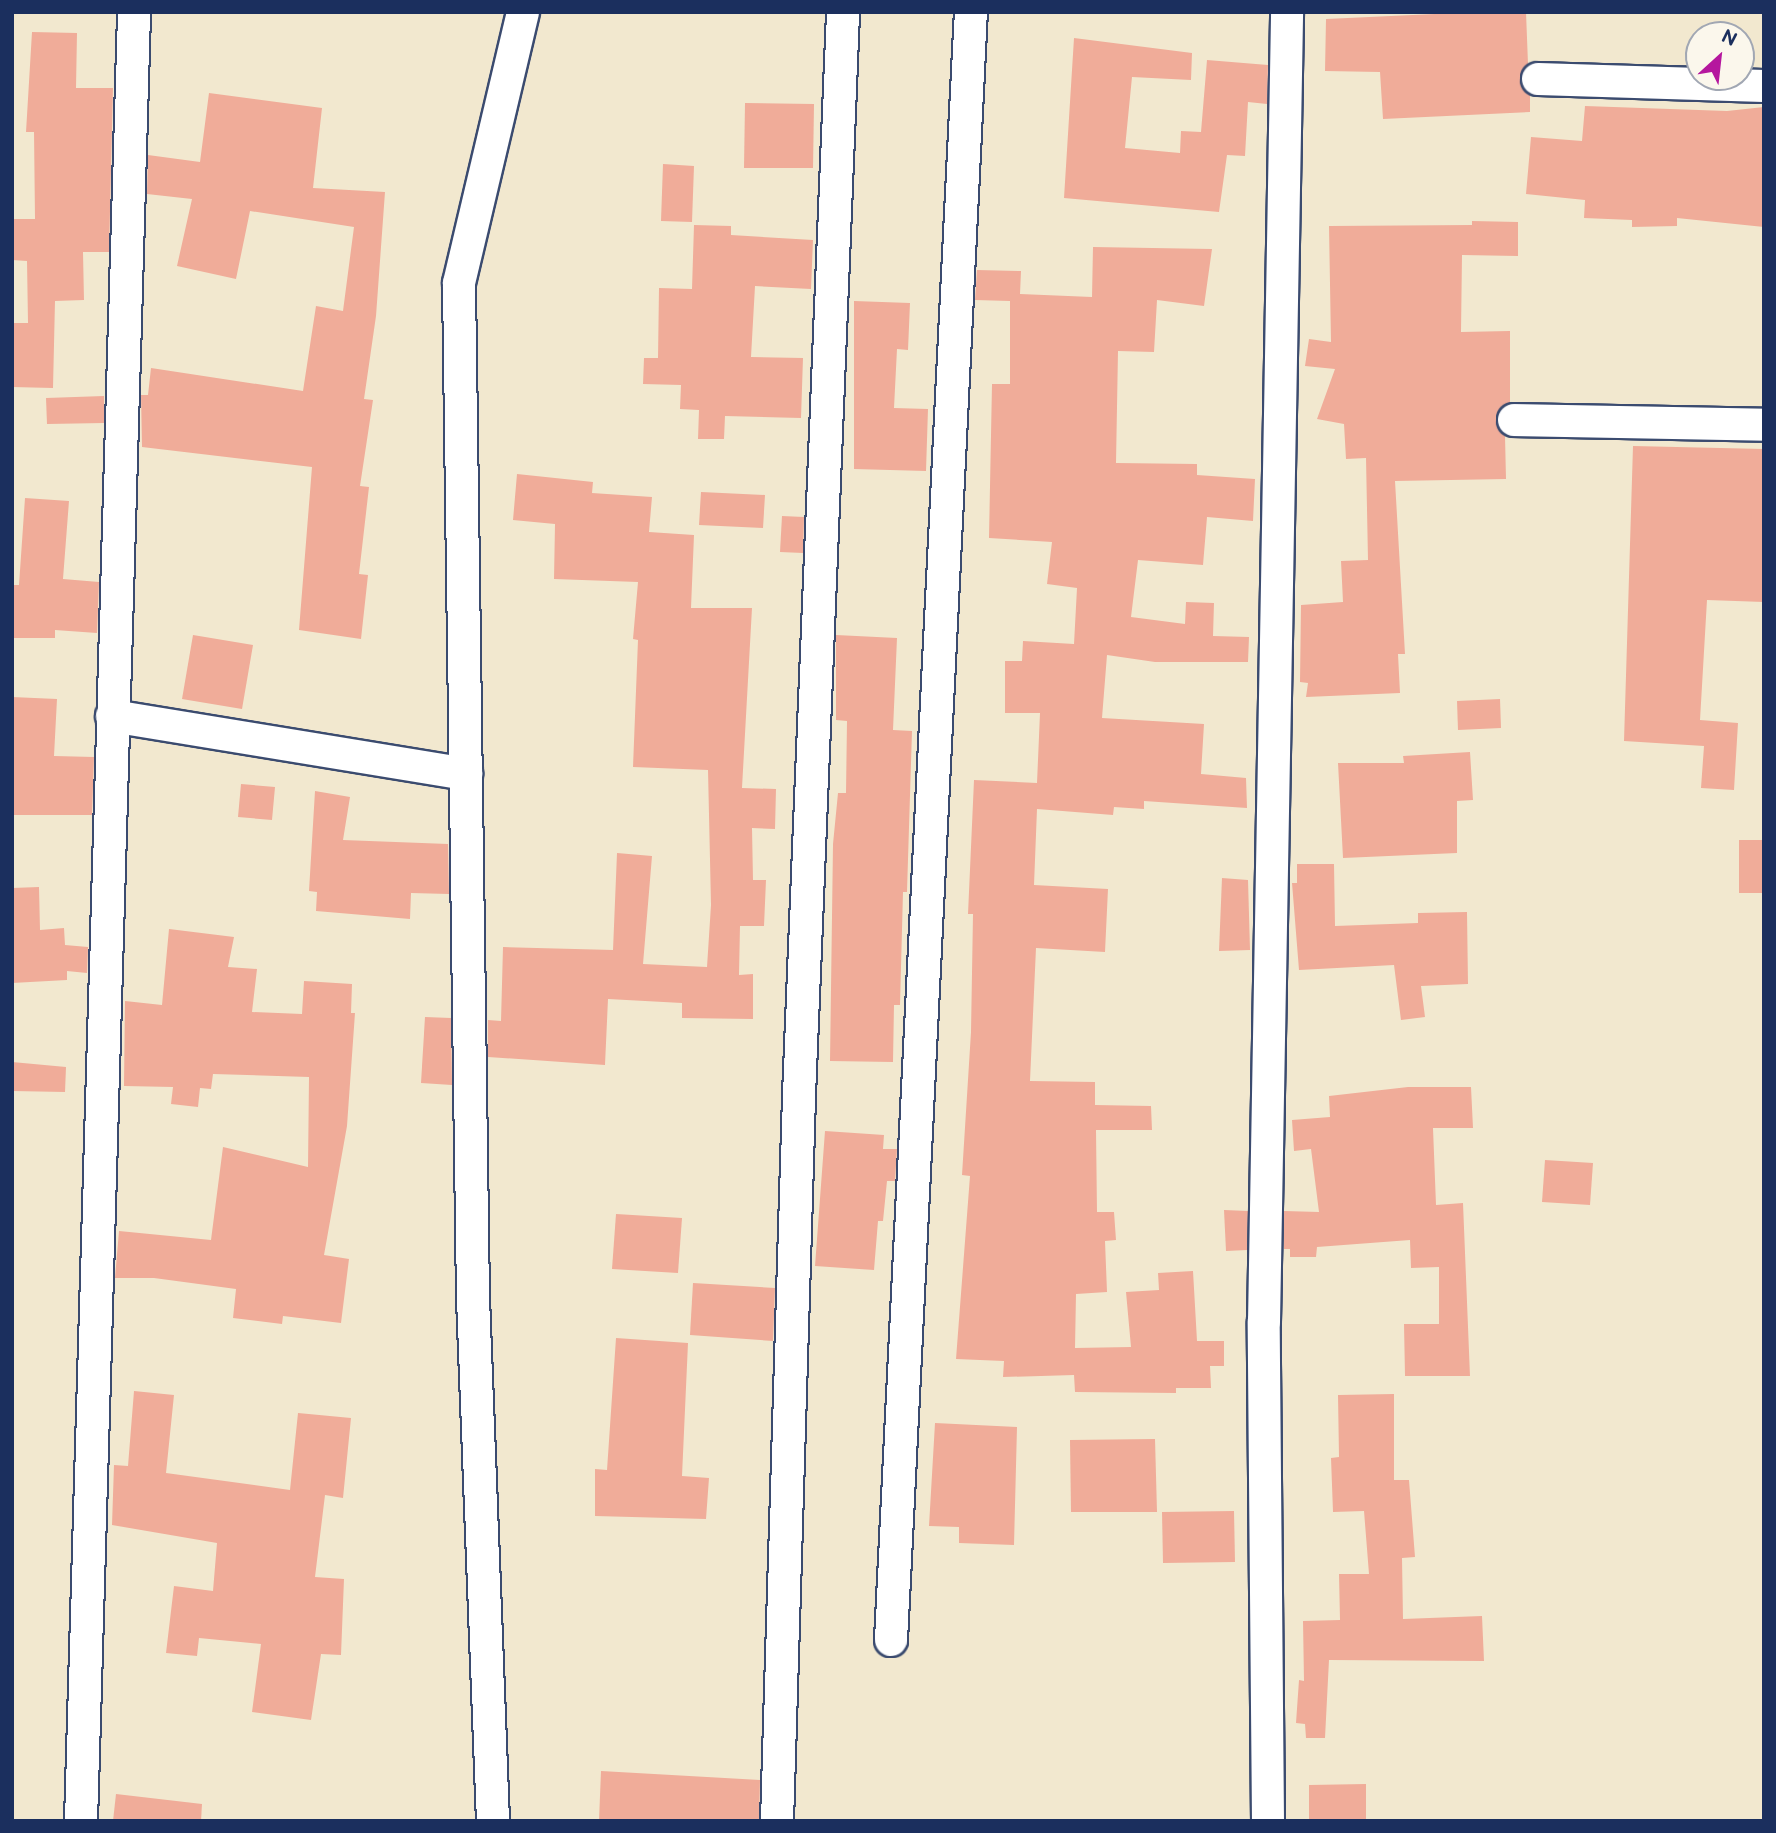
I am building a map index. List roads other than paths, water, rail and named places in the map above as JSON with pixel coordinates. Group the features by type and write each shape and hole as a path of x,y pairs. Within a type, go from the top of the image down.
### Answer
{"street":[{"path":"80,1821 134,12"},
{"path":"493,1821 473,1299 458,283 523,12"},
{"path":"777,1821 799,1109 843,12"},
{"path":"891,1640 971,12"},
{"path":"1268,1821 1264,1322 1287,12"},
{"path":"1538,79 1764,86"},
{"path":"1514,420 1764,425"},
{"path":"112,716 466,774"}]}
